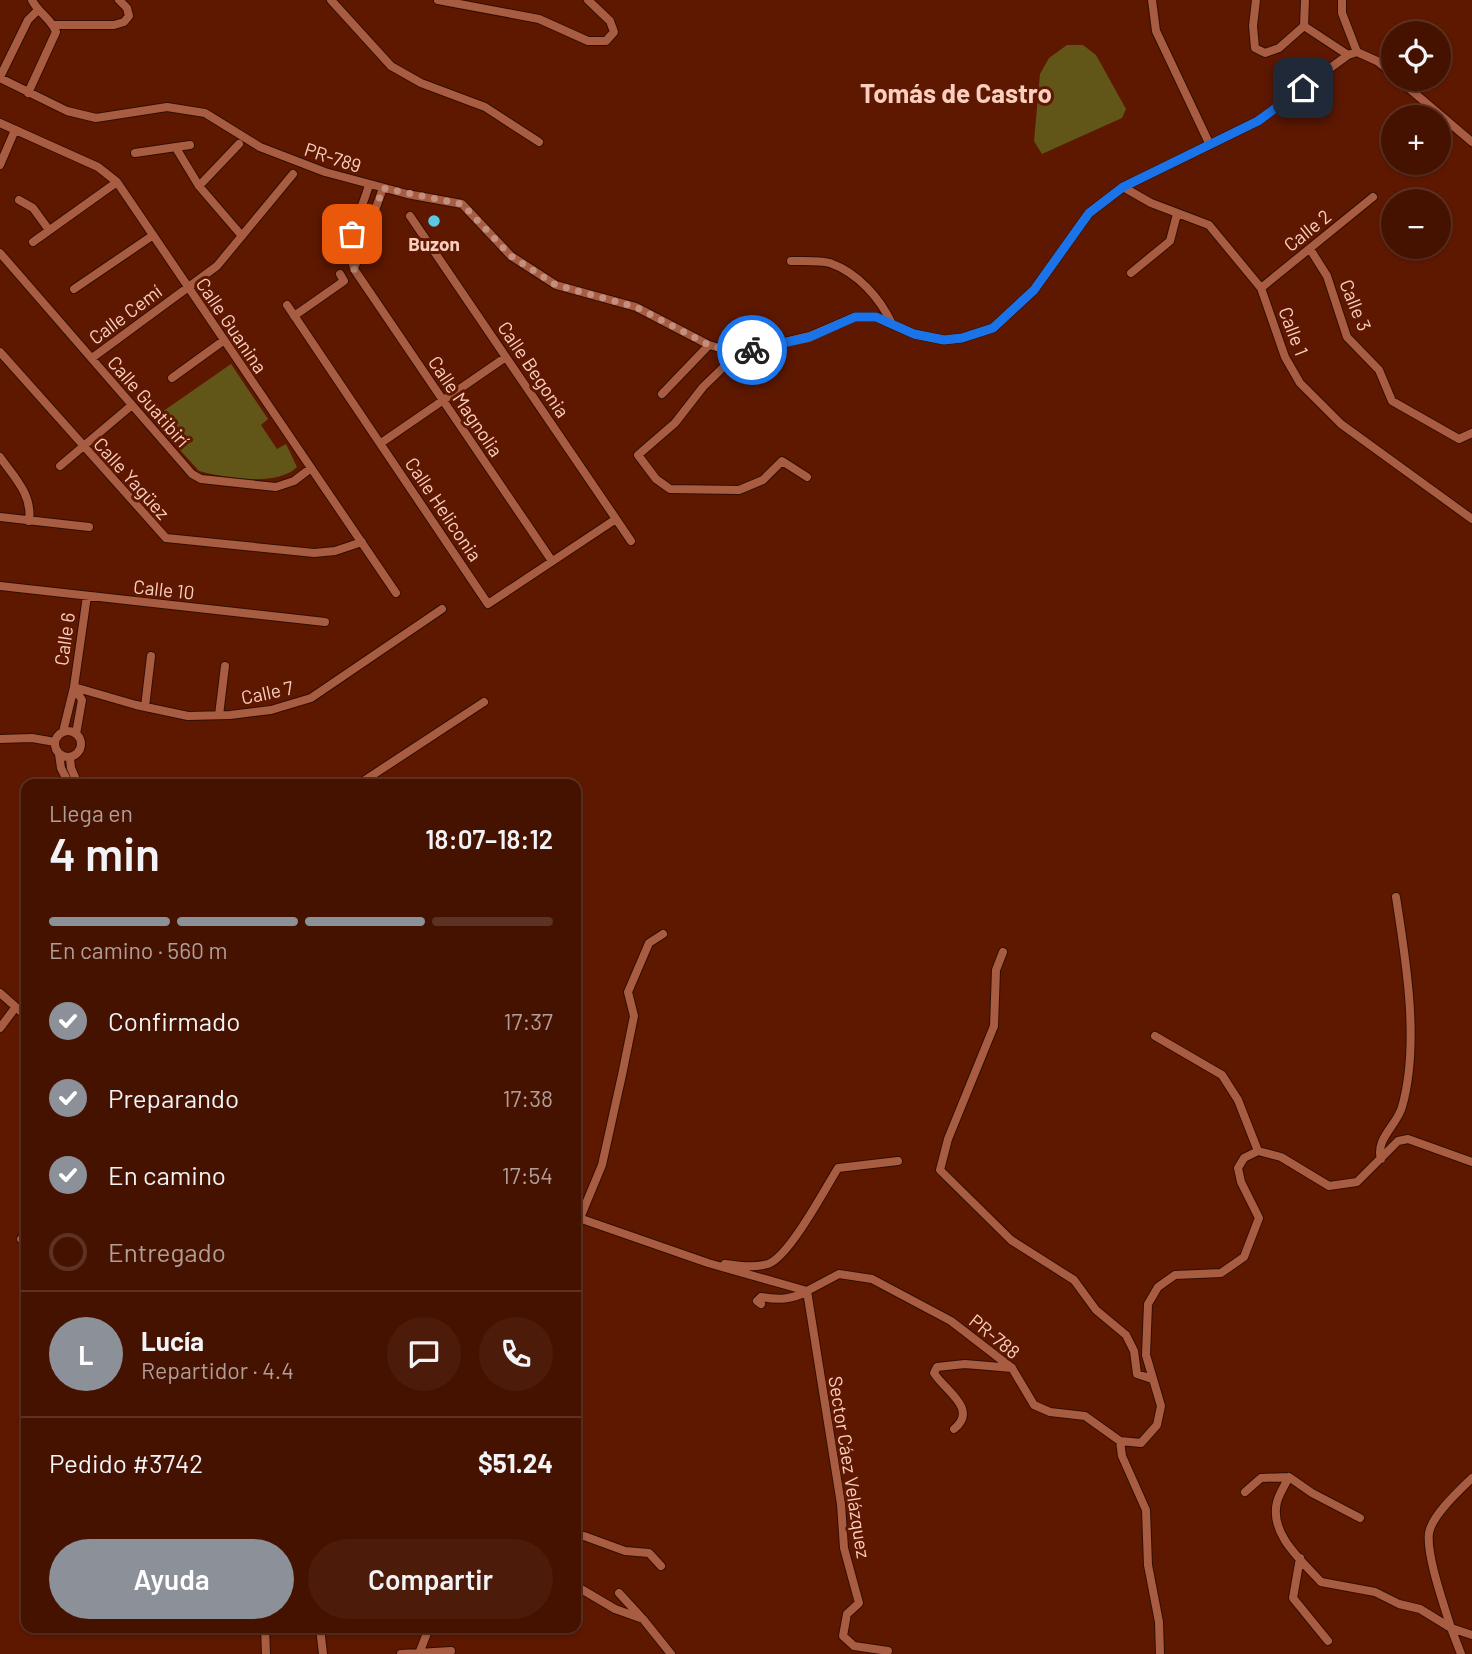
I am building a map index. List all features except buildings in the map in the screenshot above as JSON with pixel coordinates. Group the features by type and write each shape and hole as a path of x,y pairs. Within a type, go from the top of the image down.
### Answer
{"street":[{"path":"28,93 55,32 53,25 37,11 32,0"},
{"path":"53,25 114,25 124,22 129,16 127,8 119,0"},
{"path":"331,0 391,66 421,83 485,107 539,142"},
{"path":"439,0 539,19 588,41 606,41 614,32 610,20 589,0"},
{"path":"1152,0 1156,32 1210,145"},
{"path":"1256,0 1253,26 1255,48 1265,53 1279,48 1304,26 1305,0"},
{"path":"1342,0 1342,13 1357,52 1381,64"},
{"path":"0,78 28,20 37,11"},
{"path":"1304,26 1348,55"},
{"name":"PR-789","path":"0,78 67,111 96,118 167,107 205,113 260,147 369,185 462,204 511,256 548,280 636,307 709,345 738,353 810,337 855,317 876,317 914,334 944,340 962,338 993,328 1034,290 1089,213 1123,187 1258,121 1348,55 1357,52"},
{"path":"1412,91 1472,142"},
{"name":"Calle Guanina","path":"0,123 98,167 117,182 396,593"},
{"path":"0,165 15,130"},
{"path":"199,186 239,144"},
{"path":"135,153 190,145"},
{"path":"176,148 199,186 242,236"},
{"name":"Calle Cemí","path":"92,358 217,266 293,174"},
{"path":"33,242 117,182"},
{"path":"354,270 349,253 350,242 369,185"},
{"name":"Calle 1","path":"1123,187 1177,214 1209,225 1261,288 1285,357 1300,383 1341,424 1472,519"},
{"path":"354,270 383,188"},
{"name":"Calle 2","path":"1261,288 1373,197"},
{"path":"19,200 33,208 49,230"},
{"path":"1131,273 1170,241 1177,214"},
{"name":"Calle Begonia","path":"410,216 631,541"},
{"path":"74,289 152,236"},
{"name":"Calle 3","path":"1310,249 1327,276 1347,337 1379,370 1392,401 1459,439 1472,433"},
{"name":"Calle Guatibirí","path":"0,253 192,474 201,479 276,487 294,481 311,468"},
{"path":"791,261 828,262 850,274 881,302 892,324"},
{"name":"Calle Magnolia","path":"354,270 552,561"},
{"path":"295,316 344,281 340,274"},
{"name":"Calle Heliconia","path":"287,305 488,604 616,519"},
{"path":"172,378 223,341"},
{"path":"662,394 709,345"},
{"name":"Calle Yagüez","path":"0,352 166,538 314,553 335,551 362,542"},
{"path":"738,353 703,387 675,423 638,455 656,479 670,489 739,490 763,480 782,461 807,477"},
{"path":"380,443 506,357"},
{"path":"60,466 132,405"},
{"path":"0,457 24,491 31,509 29,521"},
{"path":"0,517 89,527"},
{"name":"Calle 10","path":"0,586 325,622"},
{"name":"Calle 6","path":"63,732 74,687 87,596"},
{"name":"Calle 7","path":"74,687 188,716 271,710 311,698 442,609"},
{"path":"145,707 151,656"},
{"path":"219,715 225,666"},
{"name":"Calle 6","path":"74,687 82,700 76,734"},
{"path":"367,779 484,702"},
{"path":"55,742 63,732 76,734 81,741 80,750 70,758"},
{"path":"0,739 32,738 55,742"},
{"path":"55,742 71,779"},
{"path":"59,754 70,758"},
{"path":"70,758 73,779"},
{"path":"1381,1160 1381,1141 1402,1109 1409,1066 1408,970 1396,897"},
{"path":"581,1212 602,1166 622,1075 634,1016 628,992 649,943 663,934"},
{"path":"1003,952 996,970 995,1026 948,1139 940,1170 1011,1240 1074,1280 1096,1310 1126,1335 1134,1351 1137,1374 1152,1379"},
{"path":"0,993 21,1012"},
{"path":"0,1028 15,1008"},
{"path":"1156,1036 1222,1075 1238,1100 1258,1151"},
{"path":"1160,1654 1159,1622 1148,1565 1146,1510 1122,1456 1120,1441 1141,1443 1157,1425 1161,1406 1146,1355 1148,1304 1158,1287 1175,1275 1221,1273 1244,1256 1259,1217 1241,1182 1238,1168 1244,1158 1258,1151 1281,1157 1329,1186 1357,1182 1398,1141 1408,1139 1472,1162"},
{"path":"708,1264 746,1267 771,1264 794,1239 838,1168 898,1161"},
{"path":"581,1219 708,1264 807,1291"},
{"name":"PR-788","path":"761,1304 757,1301 761,1297 776,1300 797,1297 839,1275 872,1279 951,1321 1012,1367 1034,1405 1050,1412 1085,1416 1120,1441"},
{"name":"Sector Cáez Velázquez","path":"807,1291 841,1504 844,1548 859,1603 847,1614 843,1636 854,1646 888,1651"},
{"path":"954,1429 964,1419 965,1411 956,1396 934,1373 937,1367 965,1364 1012,1367"},
{"path":"1290,1477 1277,1500 1275,1517 1279,1531 1321,1582 1375,1592 1399,1604 1420,1609 1451,1628 1472,1635"},
{"path":"1245,1492 1261,1478 1290,1477 1312,1493 1360,1518"},
{"path":"1461,1654 1433,1566 1429,1532 1444,1507 1472,1478"},
{"path":"581,1536 625,1551 649,1553 661,1566"},
{"path":"1300,1559 1293,1598 1328,1641"},
{"path":"581,1589 615,1609 643,1619"},
{"path":"619,1593 671,1654"},
{"path":"265,1633 267,1654"},
{"path":"321,1633 323,1654"},
{"path":"420,1651 427,1633"},
{"path":"401,1654 451,1650"}],"shaded area":[{"path":"1067,45 1083,45 1096,55 1126,109 1122,118 1042,154 1034,141 1040,74 1049,58"},
{"path":"231,364 268,419 261,425 277,449 286,444 297,467 288,473 277,477 251,479 199,471 152,419"}],"way so far":[{"path":"352,234 349,253 354,270 383,188 462,204 481,221 511,256 556,285 636,307 709,345 738,353 752,350"}],"place":[{"name":"Buzon","path":"434,221"}],"district":[{"name":"Tomás de Castro","path":"956,92"}],"route":[{"path":"752,350 810,337 855,317 876,317 914,334 944,340 962,338 993,328 1034,290 1089,213 1123,187 1258,121 1303,88"}]}
